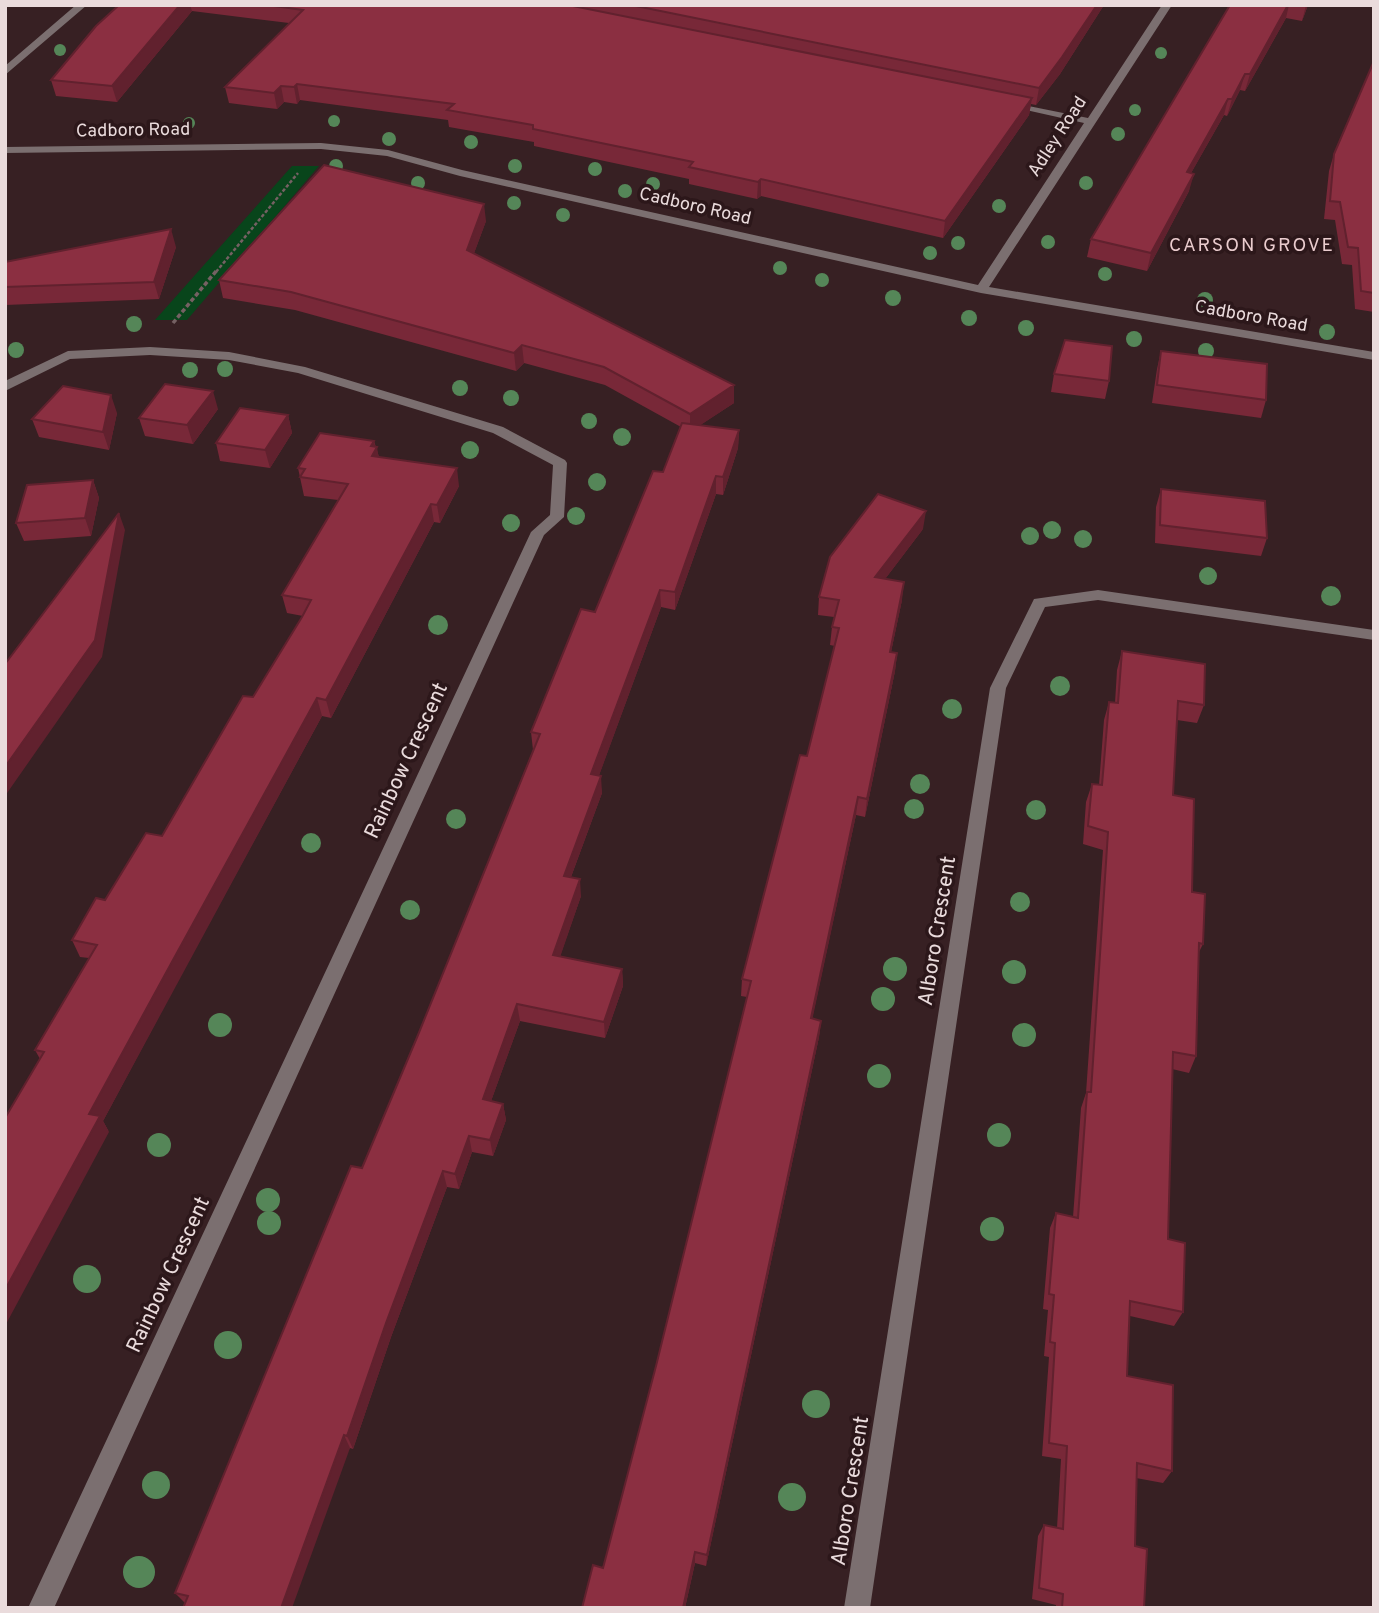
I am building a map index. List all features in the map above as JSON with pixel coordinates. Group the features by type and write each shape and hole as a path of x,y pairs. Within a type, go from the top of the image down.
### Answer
{"street":[{"path":"5,72 82,5"},
{"name":"Adley Road","path":"981,289 1088,121 1167,5"},
{"path":"994,102 1088,121"},
{"name":"Cadboro Road","path":"5,150 321,146 388,153 460,173 981,289 1374,356"},
{"name":"Rainbow Crescent","path":"5,387 33,370 68,355 150,351 229,356 300,370 498,430 560,463 557,517 538,532 41,1608"},
{"name":"Alboro Crescent","path":"857,1608 998,688 1039,603 1098,595 1374,635"}],"path":[{"path":"150,351 321,146"}],"green space":[{"path":"292,166 319,166 187,320 155,320"}],"building":[{"path":"119,5 180,5 112,86 51,80 96,26"},
{"path":"267,5 568,5 1032,98 945,221 761,179 758,182 689,167 693,162 533,129 533,125 447,110 454,104 297,84 294,87 281,86 274,93 225,87 303,10"},
{"path":"631,5 1097,5 1039,88"},
{"path":"1230,5 1288,5 1250,74 1245,74 1232,99 1228,99 1187,172 1194,174 1151,253 1091,239"},
{"path":"1374,61 1374,293 1361,291 1358,248 1348,247 1340,202 1330,201 1334,154"},
{"path":"324,165 484,204 467,250 734,385 690,414 604,367 522,345 514,353 291,292 219,280"},
{"path":"171,229 154,282 5,287 5,262"},
{"path":"1065,340 1112,346 1109,381 1054,374"},
{"path":"1161,351 1267,364 1266,400 1157,385"},
{"path":"165,384 213,391 187,425 139,418"},
{"path":"63,386 111,395 103,432 32,419"},
{"path":"240,408 288,415 265,450 216,443"},
{"path":"682,423 739,430 723,477 716,476 675,592 660,590 591,774 601,776 564,876 580,879 553,955 622,969 604,1022 517,1004 483,1099 503,1104 490,1140 469,1136 455,1174 443,1171 281,1608 183,1608 188,1596 175,1593 351,1166 362,1168 418,1035 540,734 531,732 581,609 595,612 653,471 663,472"},
{"path":"320,433 374,441 371,446 377,447 372,456 457,468 437,505 431,504 326,700 317,698 89,1114 100,1116 5,1290 5,1118 44,1052 35,1050 97,945 72,940 96,898 105,900 146,833 162,836 243,696 253,697 311,600 282,595 348,484 300,477 305,469 298,468"},
{"path":"93,480 85,518 16,523 27,485"},
{"path":"1161,489 1265,501 1267,538 1160,525"},
{"path":"878,494 926,511 875,577 904,582 890,652 897,653 867,799 858,797 811,1018 821,1021 707,1555 695,1552 683,1608 582,1608 593,1565 603,1568 656,1366 751,981 742,979 800,755 807,756 839,628 832,627 839,600 819,597 830,557"},
{"path":"119,513 95,640 5,767 5,664"},
{"path":"1122,651 1205,664 1204,705 1178,701 1173,795 1194,799 1192,892 1205,894 1203,944 1199,943 1196,1056 1173,1052 1168,1239 1185,1243 1183,1312 1130,1301 1127,1376 1173,1385 1172,1471 1137,1463 1135,1546 1147,1549 1144,1608 1062,1608 1063,1594 1039,1588 1044,1525 1063,1529 1067,1446 1049,1443 1055,1343 1050,1342 1054,1295 1049,1294 1056,1213 1078,1218 1087,1092 1091,1092 1108,832 1088,826 1092,784 1102,785 1109,702 1118,703"}],"district":[{"name":"CARSON GROVE","path":"1252,246"}]}
